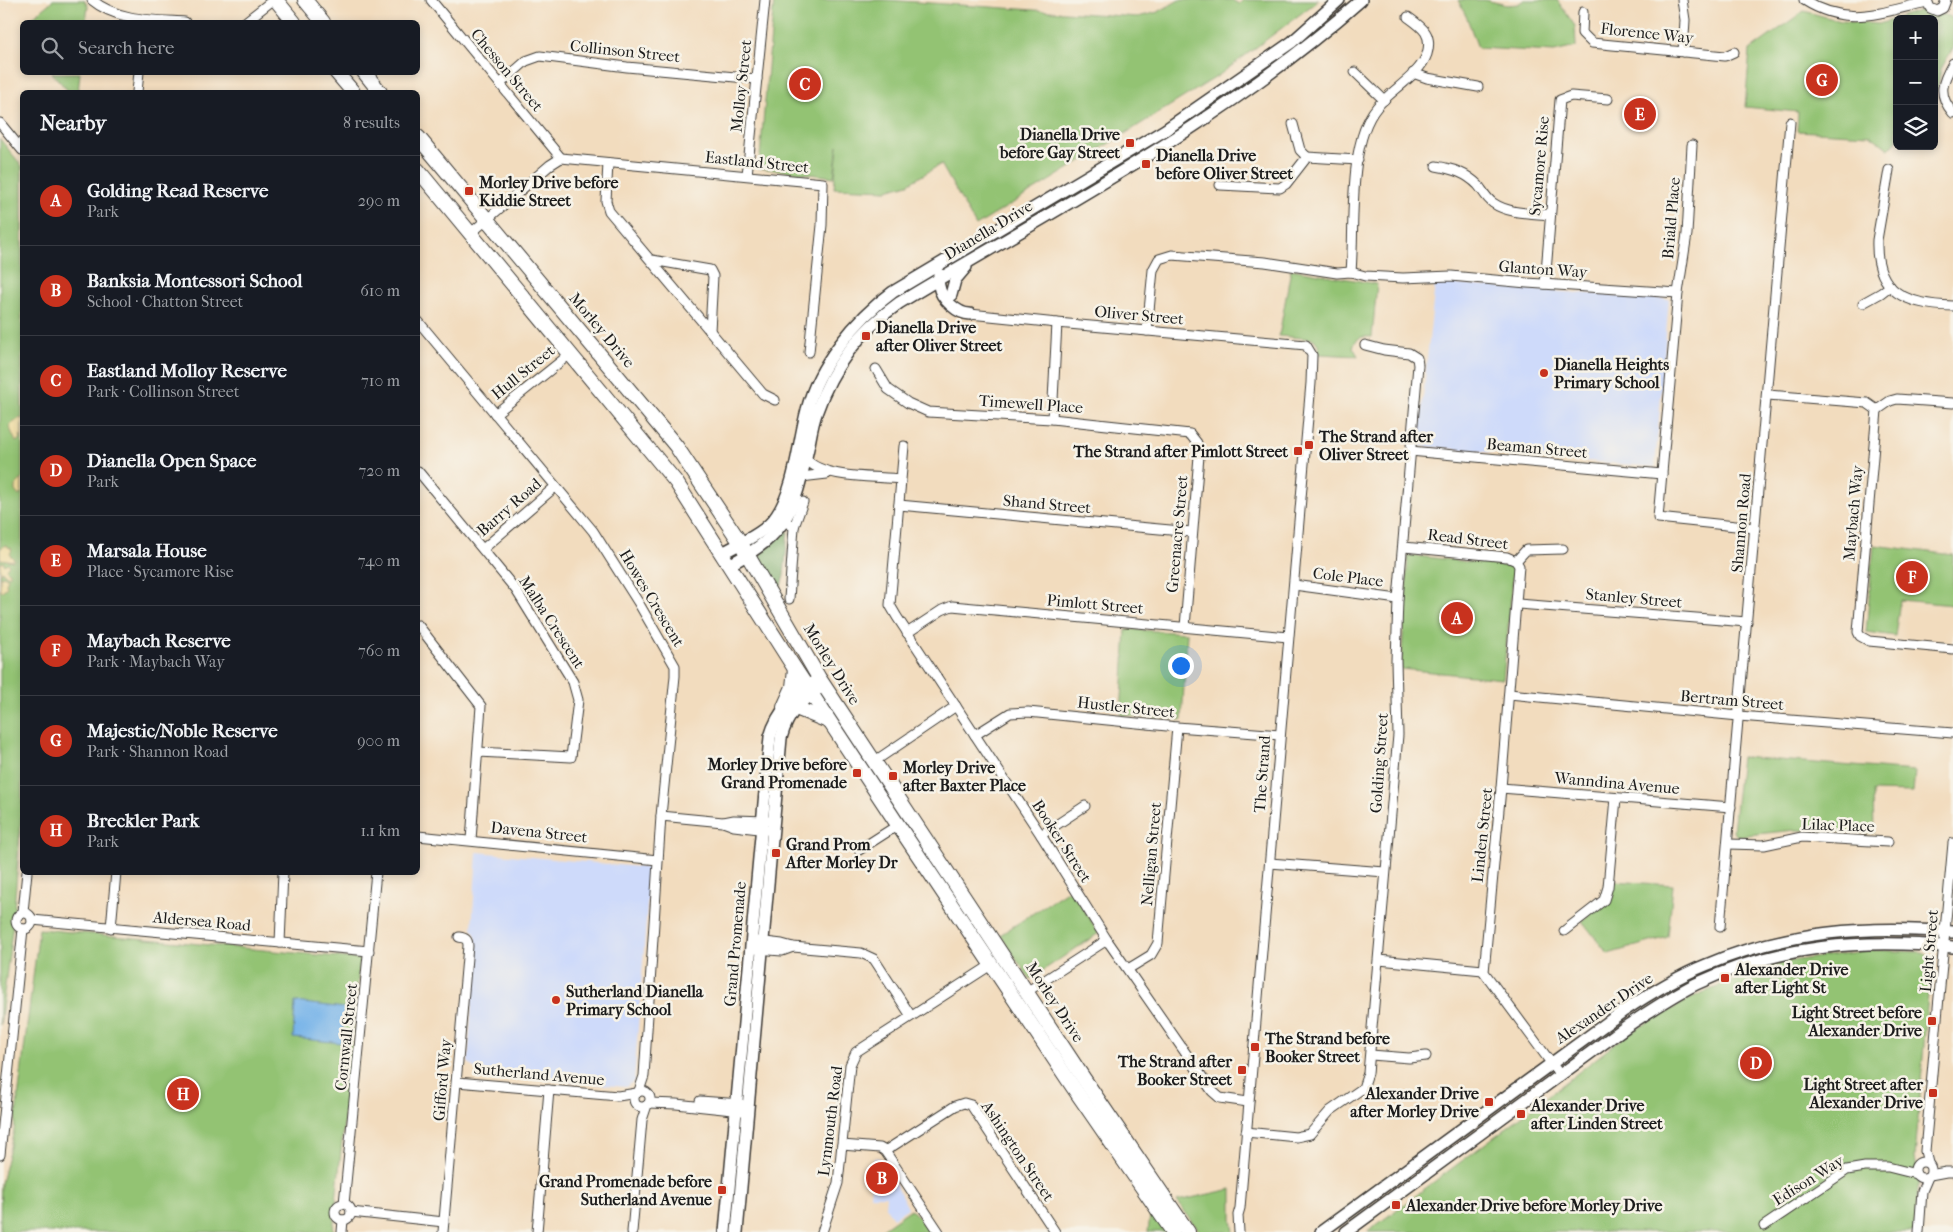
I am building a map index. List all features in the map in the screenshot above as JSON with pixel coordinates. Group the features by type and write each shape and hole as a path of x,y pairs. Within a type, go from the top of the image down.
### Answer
{"highway":[{"path":"274,0 292,20"},
{"path":"305,0 321,20"},
{"path":"339,75 351,90"},
{"path":"366,75 378,90"},
{"name":"Morley Drive","path":"420,139 676,446 740,542 822,682 1105,1110 1188,1232"},
{"name":"Morley Drive","path":"420,172 668,471 898,825 1130,1172 1173,1232"},
{"path":"795,669 790,708 829,721"},
{"path":"959,916 971,908"}],"main road":[{"name":"Dianella Drive","path":"785,522 787,495 807,408 828,363 853,328 874,306 914,279 1165,130 1292,42 1339,0"},
{"name":"Dianella Drive","path":"725,559 748,555 777,532 785,522 802,477 816,412 831,378 864,333 888,311 939,278 1181,134 1285,63 1361,0"},
{"path":"939,278 941,269 954,255"},
{"path":"950,299 955,280 974,258"},
{"path":"914,279 939,278 944,282 950,299"},
{"path":"922,289 950,299 970,314"},
{"name":"Dianella Drive","path":"725,559 740,542 764,529 785,522"},
{"name":"Grand Promenade","path":"726,1232 734,1200 742,1108 751,945 781,738 790,708 809,690 822,682"},
{"name":"Grand Promenade","path":"742,1108 764,946 767,826"},
{"name":"Alexander Drive","path":"1321,1232 1622,1012 1653,992 1705,965 1739,952 1804,936 1852,930 1884,929 1949,932"},
{"name":"Alexander Drive","path":"1346,1232 1627,1026 1697,984 1742,966 1782,954 1823,947 1863,943 1949,947"},
{"name":"Grand Promenade","path":"734,1200 737,1232"}],"street":[{"path":"92,0 114,14 139,20"},
{"path":"248,20 274,0"},
{"name":"Chesson Street","path":"431,0 561,158"},
{"name":"Molloy Street","path":"746,175 765,0"},
{"path":"1682,0 1685,20 1683,52"},
{"path":"1804,0 1824,11 1859,17 1927,1 1930,8 1937,11 1942,10 1948,4"},
{"name":"Florence Way","path":"1583,12 1582,33 1592,43 1725,56 1734,52"},
{"path":"1351,272 1354,199 1362,134 1377,107 1424,62 1428,52 1428,40 1424,28 1408,17"},
{"name":"Collinson Street","path":"500,84 526,61 540,56 627,67 757,79"},
{"path":"1953,63 1942,82 1942,92 1947,106 1953,114"},
{"path":"1355,72 1384,100"},
{"path":"1413,73 1426,78 1478,87"},
{"path":"137,90 139,75"},
{"name":"Sycamore Rise","path":"1545,284 1560,100 1571,96 1608,99"},
{"name":"Shannon Road","path":"1720,926 1768,395 1790,122"},
{"path":"0,123 20,148"},
{"path":"1293,124 1300,150 1307,157 1358,160"},
{"name":"Briald Place","path":"1678,293 1687,234 1692,146"},
{"path":"1220,185 1280,188 1286,184 1307,157"},
{"path":"470,234 550,165 561,158"},
{"name":"Eastland Street","path":"561,158 608,164 823,183 822,226 809,352"},
{"path":"608,164 606,201 609,212 652,260 763,394 775,400"},
{"path":"1436,166 1454,169 1465,174 1492,203 1500,207 1550,215"},
{"path":"1890,170 1877,249 1881,271 1890,286 1903,297 1924,305 1953,306"},
{"name":"Glanton Way","path":"1147,331 1153,270 1159,259 1172,255 1281,263 1338,273 1351,272 1365,276 1403,278 1451,276 1678,293"},
{"path":"652,260 710,270 714,276 710,331"},
{"path":"1863,303 1882,293 1890,286"},
{"path":"1678,293 1658,518 1756,528"},
{"name":"Oliver Street","path":"970,314 1306,345"},
{"path":"1052,419 1057,323"},
{"name":"Howes Crescent","path":"420,324 593,531 643,610 675,666 676,676 658,860 642,1120 632,1232"},
{"name":"The Strand","path":"1239,1232 1238,1215 1311,383 1312,355 1306,345"},
{"name":"Golding Street","path":"1246,1132 1296,1137 1310,1134 1330,1111 1363,1088 1367,1080 1371,1055 1398,735 1396,661 1398,599 1404,547 1418,365 1417,358 1409,353 1384,350 1365,345"},
{"name":"Hull Street","path":"495,414 570,354"},
{"name":"Timewell Place","path":"876,369 888,390 908,403 928,412 1052,419 1190,434 1198,443"},
{"path":"1768,395 1867,403 1877,410 1890,401 1897,399 1953,403"},
{"name":"Maybach Way","path":"1877,410 1858,632 1860,636 1869,641 1953,649"},
{"name":"Greenacre Street","path":"1184,627 1199,456 1198,443"},
{"name":"Booker Street","path":"904,446 890,605 906,633 1041,835 1107,940 1212,1091 1220,1098 1248,1102"},
{"name":"Beaman Street","path":"1410,451 1662,474"},
{"path":"806,459 811,465 832,473 900,479"},
{"name":"Malba Crescent","path":"420,473 516,590 573,682 578,700 572,757 478,752"},
{"path":"802,477 832,473"},
{"name":"Barry Road","path":"483,549 555,487"},
{"path":"789,599 785,522 803,502"},
{"name":"Shand Street","path":"898,505 1192,532"},
{"name":"Read Street","path":"1404,547 1507,558 1516,560 1520,566 1520,572"},
{"path":"1516,560 1526,550 1563,549"},
{"name":"Linden Street","path":"1484,970 1520,572"},
{"name":"Cole Place","path":"1294,586 1398,599"},
{"name":"Stanley Street","path":"1518,604 1747,622"},
{"name":"Pimlott Street","path":"906,633 942,610 952,606 1288,637"},
{"path":"420,628 481,706 471,840"},
{"name":"Bertram Street","path":"1510,694 1740,716 1953,733"},
{"path":"875,761 956,706"},
{"name":"Hustler Street","path":"975,735 1010,713 1028,712 1280,735"},
{"name":"Nelligan Street","path":"1128,969 1151,954 1158,943 1177,727"},
{"name":"Wanndina Avenue","path":"1501,788 1731,808"},
{"path":"1564,931 1604,900 1608,887 1616,798"},
{"path":"1041,835 1085,806"},
{"path":"662,816 723,822 734,826 767,826"},
{"path":"859,850 898,825"},
{"name":"Davena Street","path":"420,836 658,860"},
{"name":"Lilac Place","path":"1728,844 1764,845 1802,837 1888,842"},
{"name":"Light Street","path":"1919,1232 1923,1170 1921,1154 1925,1151 1949,947 1953,843"},
{"path":"1270,862 1385,872"},
{"path":"23,912 27,875"},
{"path":"111,928 116,875"},
{"path":"280,943 283,875"},
{"name":"Cornwall Street","path":"344,1204 376,875"},
{"path":"23,912 29,914 32,920 28,928 23,929 17,926 15,920 17,915 23,912"},
{"name":"Aldersea Road","path":"32,920 369,951"},
{"path":"0,1155 23,929"},
{"name":"Gifford Way","path":"443,1232 468,946 468,941 465,938 459,937"},
{"path":"1028,991 1107,940"},
{"path":"751,945 861,952 874,959 910,1016"},
{"path":"1379,960 1484,970 1560,1075"},
{"name":"Lynmouth Road","path":"822,1232 838,1182 850,1065 856,1052 991,965"},
{"path":"1371,1055 1409,1058 1426,1056"},
{"name":"Sutherland Avenue","path":"457,1082 742,1108"},
{"path":"537,1232 549,1090"},
{"name":"Ashington Street","path":"885,1151 955,1106 964,1103 971,1105 1055,1232"},
{"path":"842,1145 880,1148 885,1151 938,1232"},
{"name":"Edison Way","path":"1764,1226 1847,1170 1865,1167 1888,1167 1949,1172"},
{"path":"344,1204 350,1208 351,1212 349,1218 343,1220 337,1216 336,1211 337,1207 344,1204"},
{"name":"The Strand","path":"1240,1208 1244,1232"},
{"path":"351,1212 444,1222"},
{"path":"342,1232 343,1220"}],"shaded area":[{"name":"Dianella Heights Primary School","path":"1435,283 1669,299 1655,467 1418,446"},
{"name":"Sutherland Dianella Primary School","path":"477,852 650,868 634,1081 626,1087 479,1073 468,1062 476,937 472,928"},
{"path":"874,1158 883,1160 908,1208 893,1218 885,1207 886,1196 870,1196"}],"green space":[{"path":"53,0 84,0 88,6 86,20 29,20"},
{"path":"774,0 886,0 1138,17 1158,12 1179,0 1232,0 1239,4 1243,0 1319,0 1218,76 976,226 941,164 908,184 887,190 834,188 838,145 834,177 759,168"},
{"path":"1458,0 1485,0 1507,5 1518,4 1524,0 1557,0 1575,26 1576,47 1554,52 1478,48"},
{"path":"1921,10 1949,16 1953,19 1953,48 1941,69 1938,85 1938,15 1906,15"},
{"path":"1804,11 1841,21 1879,24 1893,19 1893,144 1889,149 1870,135 1797,131 1798,112 1745,107 1750,50"},
{"path":"54,75 80,75 78,90 67,90"},
{"path":"0,139 20,164 20,832 13,923 0,1025"},
{"path":"1291,269 1377,284 1372,337 1362,337 1356,341 1353,347 1358,356 1319,354 1319,346 1314,339 1279,336"},
{"path":"788,531 784,576 778,595 757,557"},
{"path":"1874,545 1953,555 1953,605 1900,600 1895,636 1866,632"},
{"path":"1408,555 1514,567 1503,679 1401,669"},
{"path":"1126,629 1187,633 1182,720 1121,715"},
{"path":"1741,757 1915,771 1913,792 1873,791 1874,833 1796,830 1737,836 1733,831"},
{"path":"1613,881 1673,885 1668,937 1608,954 1582,921 1605,901"},
{"path":"1070,889 1099,933 1030,979 1000,935"},
{"path":"39,929 360,959 333,1232 0,1232 1,1183 14,1131"},
{"path":"1871,950 1923,952 1931,956 1915,1158 1919,1178 1914,1232 1367,1232 1538,1104 1626,1035 1697,995 1783,962"},
{"path":"1232,1189 1234,1232 1200,1232 1177,1201"},
{"path":"911,1209 932,1232 878,1232"},
{"path":"1154,1212 1168,1232 1148,1232 1150,1215"}],"sand":[{"path":"20,418 20,439 16,442 9,426"},
{"path":"20,481 19,496 15,491 15,486"},
{"path":"5,545 12,549 10,555 14,559 13,561 0,559 0,549"},
{"path":"3,562 5,565 7,563 9,565 6,569 10,576 2,571 0,575 0,564"},
{"path":"4,576 8,579 7,587 0,591 0,577"}],"water":[{"path":"295,1002 345,1008 342,1043 293,1038"}],"place":[{"name":"Majestic/Noble Reserve","path":"1822,80"},
{"name":"Eastland Molloy Reserve","path":"805,84"},
{"name":"Marsala House","path":"1640,114"},
{"name":"Dianella Drive before Gay Street","path":"1130,143"},
{"name":"Dianella Drive before Oliver Street","path":"1146,164"},
{"name":"Morley Drive before Kiddie Street","path":"469,191"},
{"name":"Dianella Drive after Oliver Street","path":"866,336"},
{"name":"Dianella Heights Primary School","path":"1544,373"},
{"name":"The Strand after Oliver Street","path":"1309,445"},
{"name":"The Strand after Pimlott Street","path":"1298,451"},
{"name":"Maybach Reserve","path":"1912,577"},
{"name":"Golding Read Reserve","path":"1457,618"},
{"name":"Morley Drive before Grand Promenade","path":"857,773"},
{"name":"Morley Drive after Baxter Place","path":"893,776"},
{"name":"Grand Prom After Morley Dr","path":"776,853"},
{"name":"Alexander Drive after Light St","path":"1725,978"},
{"name":"Sutherland Dianella Primary School","path":"556,1000"},
{"name":"Light Street before Alexander Drive","path":"1932,1021"},
{"name":"The Strand before Booker Street","path":"1255,1047"},
{"name":"Dianella Open Space","path":"1756,1063"},
{"name":"The Strand after Booker Street","path":"1242,1070"},
{"name":"Light Street after Alexander Drive","path":"1933,1093"},
{"name":"Breckler Park","path":"183,1094"},
{"name":"Alexander Drive after Morley Drive","path":"1489,1102"},
{"name":"Alexander Drive after Linden Street","path":"1521,1114"},
{"name":"Banksia Montessori School","path":"882,1178"},
{"name":"Grand Promenade before Sutherland Avenue","path":"722,1190"},
{"name":"Alexander Drive before Morley Drive","path":"1396,1205"}]}
